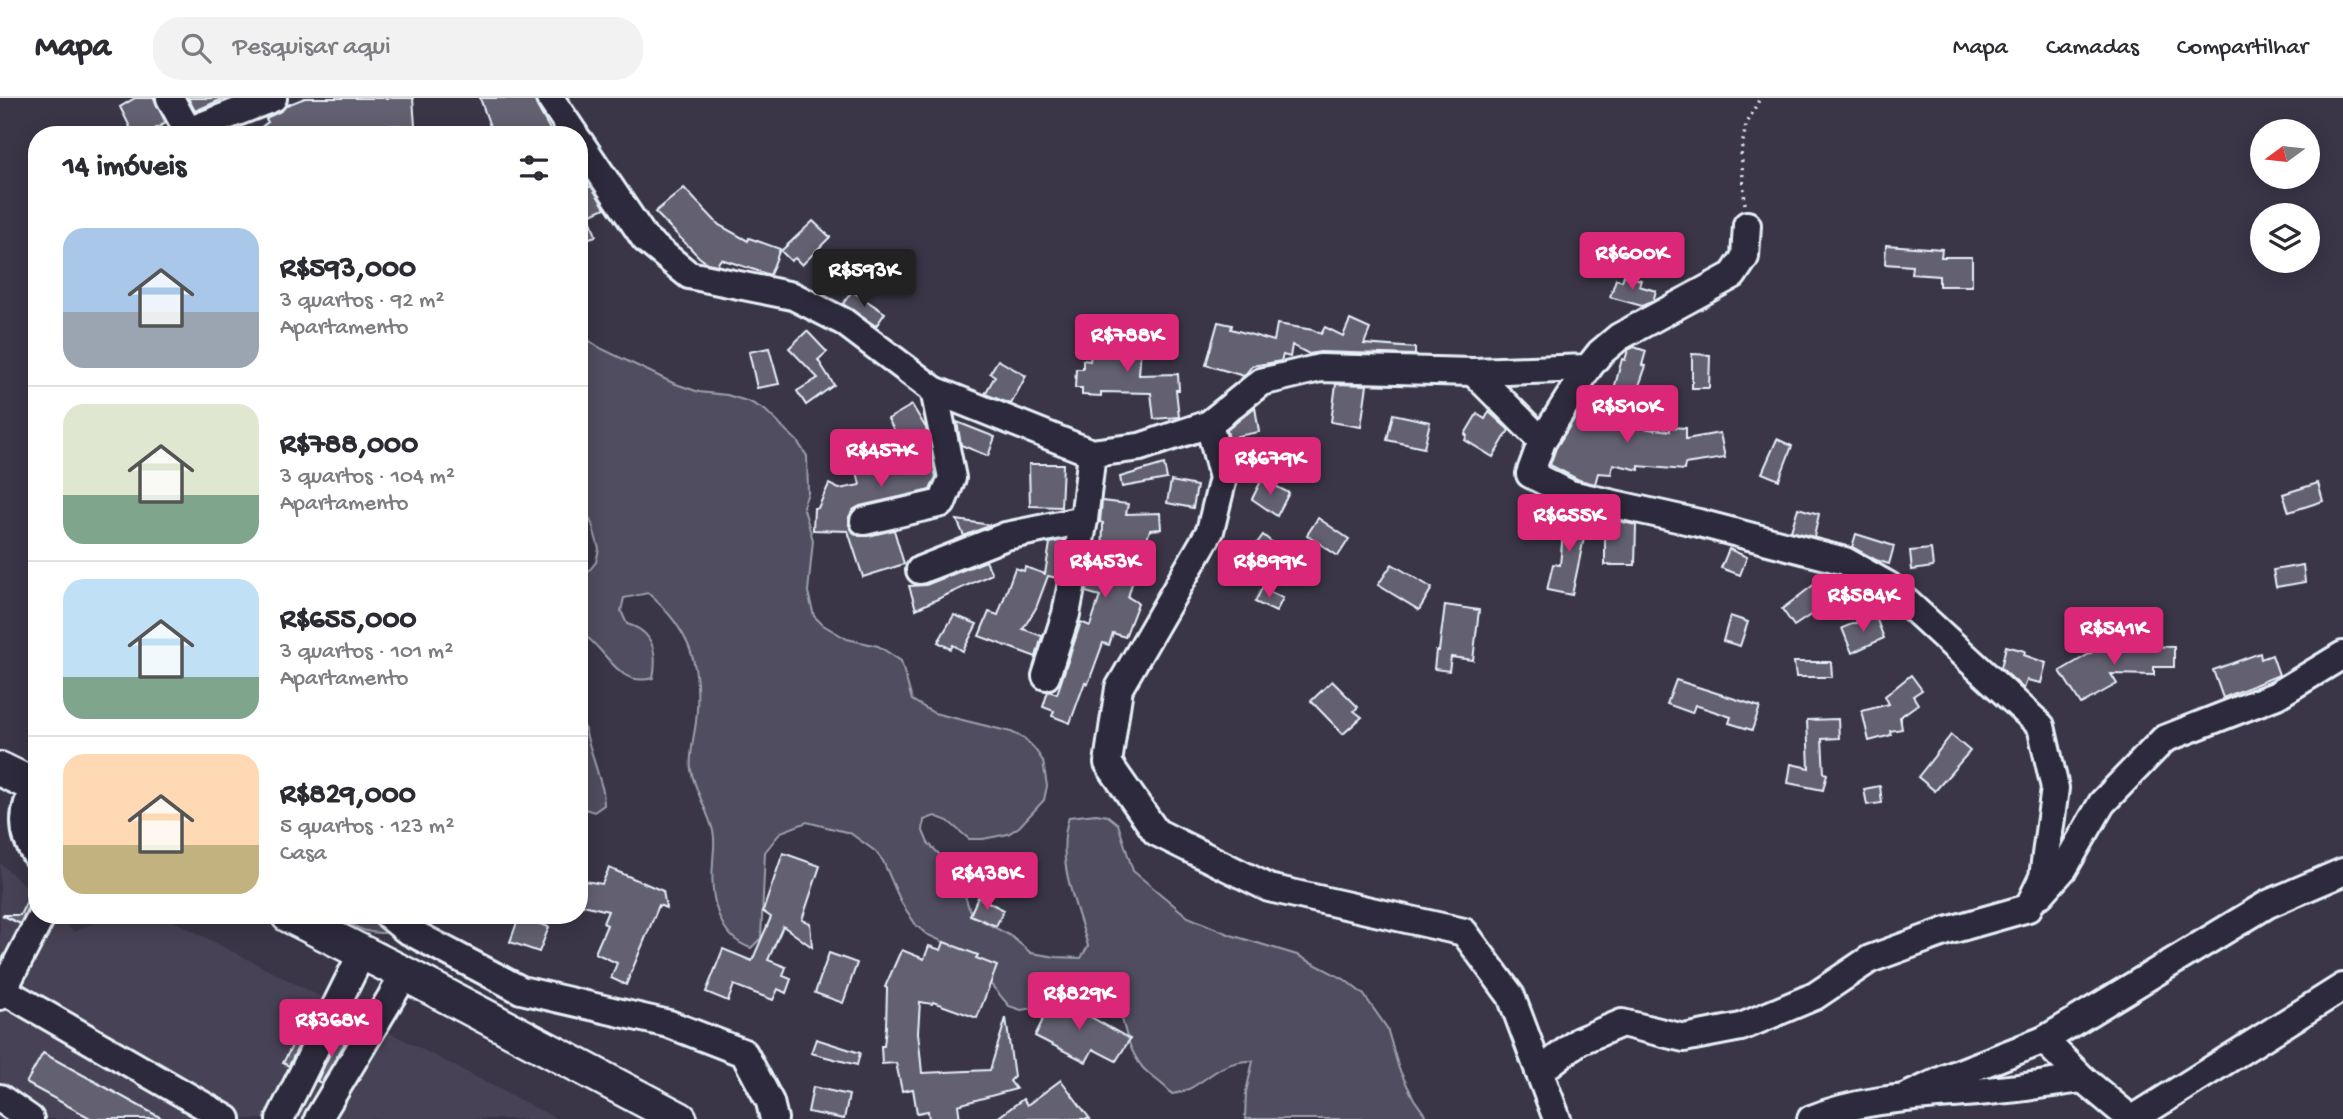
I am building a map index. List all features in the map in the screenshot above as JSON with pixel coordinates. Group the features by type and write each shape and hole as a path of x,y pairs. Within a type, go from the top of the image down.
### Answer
{"main road":[{"path":"0,769 28,783"},
{"path":"306,924 680,1119"}],"street":[{"path":"170,98 184,126"},
{"path":"205,126 272,98"},
{"path":"550,98 569,126"},
{"path":"588,154 645,239 689,275 793,296 844,322 934,390 1092,453 1140,447 1209,424 1261,382 1320,368 1473,372 1588,369"},
{"path":"1747,225 1745,257 1733,275 1619,337 1601,353 1542,441 1530,474 1570,494 1699,523 1845,561 1889,586 2041,726 2055,788 2043,877 2028,908"},
{"path":"1473,372 1542,441"},
{"path":"864,521 942,503 952,478 934,390"},
{"path":"1209,424 1223,478 1210,531 1119,688 1108,763 1156,832 1269,888 1464,932 1511,996 1557,1119"},
{"path":"1046,676 1066,614 1084,520 1092,453"},
{"path":"920,570 1006,536 1084,520"},
{"path":"1539,1072 1579,1041 1622,1023 1684,1038 1741,1027 1815,996 1870,959 1947,931 2028,908 2064,868 2102,803 2164,739 2277,695 2343,656"},
{"path":"28,803 24,823 28,840"},
{"path":"1906,1097 2044,1040 2268,904 2343,872"},
{"path":"37,924 2,993 227,1119"},
{"path":"399,924 521,990 669,1024 744,1053 770,1102 774,1119"},
{"path":"280,1119 362,953"},
{"path":"318,1119 405,974"},
{"path":"2044,1040 2083,1079 2132,1119 2343,987"},
{"path":"1811,1119 1839,1108 1906,1097 1997,1090 2083,1079"},
{"path":"0,1098 30,1119"}],"path":[{"path":"1747,225 1741,152 1746,125 1760,98"}],"shaded area":[{"path":"588,340 673,383 699,392 727,395 765,410 797,441 807,456 808,493 803,506 813,540 808,592 814,616 823,625 847,639 878,646 901,661 912,700 934,713 1011,732 1024,738 1043,761 1047,786 1044,800 1019,827 1008,834 969,839 948,821 935,816 924,820 923,831 928,843 957,872 969,908 977,918 1011,936 1031,953 1081,958 1088,946 1069,882 1064,849 1065,833 1069,817 1096,814 1108,816 1118,824 1133,871 1188,917 1231,935 1297,955 1344,979 1364,995 1387,1028 1399,1069 1428,1119 1245,1119 1246,1092 1253,1061 1228,1065 1193,1087 1172,1094 1146,1072 1137,1060 1115,995 1102,993 1062,1004 1021,1010 1009,1006 963,951 926,934 916,925 901,902 883,861 875,851 850,833 807,822 781,832 765,852 761,938 751,948 739,943 730,935 718,914 712,876 714,835 691,770 697,683 690,650 674,621 648,593 624,598 621,611 627,624 643,632 652,644 655,660 653,678 642,680 624,674 588,638 588,572 596,562 599,549 588,516"},
{"path":"588,740 603,791 604,805 594,812 588,810"},
{"path":"0,863 28,889 28,924 66,924 74,932 92,924 179,924 557,1119 0,1119"},
{"path":"351,924 398,924 393,932 377,933"}],"building":[{"path":"135,98 154,98 166,123 160,126 130,126 120,107"},
{"path":"188,98 225,98 195,111"},
{"path":"305,98 413,98 415,126 263,126 268,122 268,117"},
{"path":"480,98 534,98 548,126 490,126"},
{"path":"591,186 605,208 589,215 596,236 588,238 588,188"},
{"path":"684,188 719,225 748,241 749,238 780,249 770,275 721,259 717,265 707,263 699,257 655,212"},
{"path":"813,221 830,237 802,265 795,258 791,261 781,251"},
{"path":"1886,245 1942,249 1941,257 1972,257 1972,286 1939,286 1939,276 1911,274 1912,266 1885,264"},
{"path":"1624,275 1641,280 1639,286 1656,291 1653,301 1642,306 1610,297 1616,279 1622,281"},
{"path":"852,291 885,313 876,326 843,304"},
{"path":"1350,320 1370,329 1364,344 1415,348 1415,355 1320,352 1309,354 1292,345 1290,357 1283,355 1281,361 1252,366 1244,376 1206,365 1218,322 1232,325 1231,329 1274,341 1277,324 1313,330 1321,334 1325,327 1343,336"},
{"path":"1123,326 1142,329 1139,375 1178,374 1179,390 1176,390 1179,417 1154,419 1151,393 1101,392 1101,396 1082,395 1082,388 1075,388 1076,369 1083,369 1083,360 1090,361 1093,338 1122,339"},
{"path":"807,331 827,352 818,360 834,385 806,405 797,391 818,378 789,348"},
{"path":"1634,347 1646,351 1642,365 1646,366 1636,394 1614,389 1622,359 1625,360 1628,350"},
{"path":"769,348 779,384 757,388 749,352"},
{"path":"1692,354 1710,355 1709,388 1692,388"},
{"path":"998,360 1026,376 1011,404 985,394 995,376 990,373"},
{"path":"1336,384 1367,385 1361,427 1331,422"},
{"path":"1595,393 1618,399 1611,421 1654,430 1686,428 1686,439 1720,433 1725,458 1685,464 1684,470 1639,466 1639,470 1613,464 1611,474 1598,473 1595,484 1579,480 1550,465 1556,448 1576,416 1587,421"},
{"path":"912,405 926,428 936,477 930,490 860,506 853,510 849,525 859,536 894,530 904,564 863,577 848,531 813,530 814,508 818,508 829,484 839,489 860,485 852,449 899,439 888,419"},
{"path":"1255,407 1259,432 1237,436 1239,445 1231,447 1227,430"},
{"path":"1489,412 1509,430 1493,457 1465,440 1465,434 1477,414 1485,419"},
{"path":"1393,414 1430,422 1424,448 1387,440"},
{"path":"957,422 995,437 988,456 961,445"},
{"path":"1777,439 1792,446 1779,480 1762,473"},
{"path":"1029,464 1063,464 1061,507 1030,506"},
{"path":"1164,464 1167,479 1122,487 1120,477"},
{"path":"1262,479 1289,493 1277,516 1252,499"},
{"path":"1171,481 1197,486 1193,508 1167,503"},
{"path":"2318,483 2323,501 2289,512 2283,494"},
{"path":"1102,501 1128,504 1126,514 1160,513 1161,529 1150,530 1134,577 1128,597 1138,603 1125,637 1113,633 1109,645 1103,643 1070,723 1052,716 1054,711 1043,707 1048,691 1057,694 1081,622 1090,626 1100,596 1086,592 1092,562 1102,565"},
{"path":"1798,508 1819,514 1814,537 1791,531"},
{"path":"1570,510 1589,514 1572,595 1547,590 1553,564 1560,565 1563,532"},
{"path":"1318,518 1349,539 1338,556 1307,535"},
{"path":"1605,518 1636,525 1635,565 1605,565"},
{"path":"957,520 991,525 964,536"},
{"path":"1856,534 1894,546 1889,564 1852,547"},
{"path":"1263,535 1285,553 1270,570 1249,554"},
{"path":"1064,540 1057,578 1048,576 1036,608 1023,629 1042,636 1036,657 979,636 989,612 998,615 1015,568 1024,571 1025,567 1045,574 1050,543"},
{"path":"1729,549 1747,557 1740,575 1721,568"},
{"path":"1931,549 1933,567 1912,570 1910,551"},
{"path":"986,561 992,574 916,609 909,586 926,585"},
{"path":"1392,564 1432,588 1419,610 1378,585"},
{"path":"2303,565 2305,582 2276,587 2273,570"},
{"path":"1820,580 1835,596 1794,626 1782,609"},
{"path":"1262,588 1283,598 1276,612 1255,602"},
{"path":"1445,605 1479,610 1473,660 1451,657 1449,671 1434,669"},
{"path":"954,615 977,624 963,651 953,645 951,649 938,642"},
{"path":"1875,615 1884,638 1852,653 1842,628"},
{"path":"1730,616 1748,622 1740,646 1723,641"},
{"path":"2120,636 2125,645 2174,647 2174,667 2154,667 2154,675 2111,674 2117,684 2081,704 2060,671"},
{"path":"2006,646 2025,651 2024,655 2046,663 2041,683 2027,680 2024,689 2001,668"},
{"path":"2260,653 2261,659 2272,655 2279,675 2223,698 2213,670"},
{"path":"1794,662 1831,662 1832,677 1796,677"},
{"path":"1911,675 1922,690 1913,696 1918,704 1900,717 1902,729 1890,731 1891,735 1869,741 1862,711 1889,704 1885,696"},
{"path":"1676,680 1760,707 1752,730 1729,723 1731,717 1695,705 1692,713 1667,704"},
{"path":"1332,681 1358,707 1354,711 1362,717 1343,734 1311,701"},
{"path":"1838,719 1839,738 1822,739 1824,773 1827,774 1823,790 1788,783 1791,764 1809,768 1807,720"},
{"path":"1951,735 1970,751 1935,791 1918,777"},
{"path":"1880,786 1882,803 1867,805 1864,789"},
{"path":"783,853 820,866 802,920 810,923 812,947 783,926 768,960 786,967 783,976 791,979 786,993 778,989 773,1000 734,985 728,1001 706,992 723,949 752,961 771,917 762,911"},
{"path":"609,868 663,891 666,908 659,905 626,985 611,978 617,963 595,953 607,925 603,923 608,911 588,906 588,882 602,884"},
{"path":"978,897 1004,910 996,926 970,915"},
{"path":"28,899 28,907 20,924 2,915 20,915"},
{"path":"516,924 540,924 549,927 539,952 510,942"},
{"path":"944,942 978,955 976,958 997,966 977,1018 933,1002 920,1002 918,1032 922,1073 990,1070 1006,1018 1014,1077 1010,1081 1016,1089 958,1105 960,1119 929,1119 928,1111 917,1113 913,1089 902,1091 896,1063 882,1064 881,1046 884,1046 886,1027 885,987 899,955 902,950 924,959 929,946 941,950"},
{"path":"829,953 857,963 843,1003 815,993"},
{"path":"1064,992 1077,998 1073,1007 1130,1039 1116,1061 1093,1049 1086,1062 1035,1036 1053,999 1059,1002"},
{"path":"305,1021 309,1024 289,1066 283,1063"},
{"path":"337,1039 345,1043 321,1083 317,1081"},
{"path":"816,1039 860,1053 857,1065 811,1053"},
{"path":"43,1053 163,1119 92,1119 26,1083"},
{"path":"1061,1080 1090,1119 996,1119 1023,1099 1027,1105"},
{"path":"813,1087 849,1095 844,1119 808,1112"}]}
